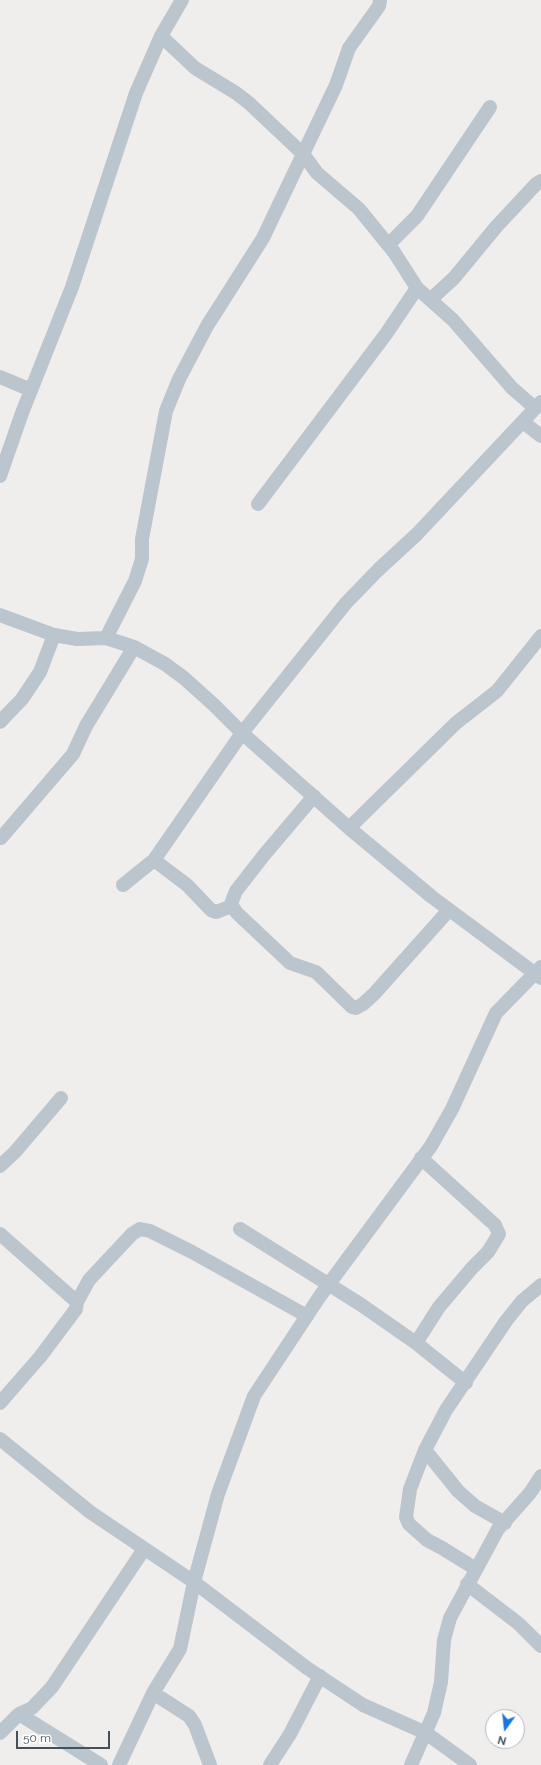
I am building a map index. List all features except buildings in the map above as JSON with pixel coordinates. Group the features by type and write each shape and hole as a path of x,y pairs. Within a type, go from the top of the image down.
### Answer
{"street":[{"path":"0,476 31,390 72,286 136,93 161,36 182,0"},
{"path":"106,638 135,581 142,559 142,539 166,411 179,379 208,326 254,254 336,85 349,48 379,6 380,0"},
{"path":"123,885 154,860 242,734 346,603 378,570 417,534 538,405 512,388 453,320 417,288 388,245 359,209 317,173 303,154 249,103 236,93 194,68 161,36"},
{"path":"388,245 417,216 490,107"},
{"path":"431,299 454,278 496,227 536,184 541,182"},
{"path":"258,504 386,334 417,288"},
{"path":"0,377 31,390"},
{"path":"523,422 541,436"},
{"path":"0,615 54,634 77,638 106,638 134,647 164,664 184,678 214,705 242,734 349,828 449,910 539,973 496,1013 452,1109 421,1158 328,1285 254,1396 218,1494 194,1582 180,1649 153,1693 120,1765"},
{"path":"0,722 22,699 40,672 54,634"},
{"path":"349,828 456,723 497,691 541,636"},
{"path":"1,838 73,754 86,726 134,647"},
{"path":"232,906 236,891 314,796"},
{"path":"154,860 187,885 211,910 216,912 232,906"},
{"path":"232,906 263,939 290,963 316,972 352,1007 356,1008 363,1004 379,989 449,910"},
{"path":"0,1166 15,1152 61,1098"},
{"path":"416,1343 439,1308 472,1268 488,1252 499,1234 495,1225 421,1158"},
{"path":"0,1403 60,1331 76,1309 77,1302 89,1280 132,1234 140,1229 150,1232 192,1252 307,1316"},
{"path":"240,1229 292,1260 328,1285 360,1304 416,1343 466,1383"},
{"path":"0,1234 77,1302"},
{"path":"476,1568 427,1540 409,1524 406,1518 410,1490 425,1450 446,1410 466,1383 506,1321 522,1301 541,1285"},
{"path":"0,1440 90,1512 194,1582 320,1676 363,1705 426,1733 470,1765"},
{"path":"425,1450 458,1491 475,1506 505,1523"},
{"path":"411,1765 434,1713 441,1682 444,1640 450,1618 498,1529 505,1523 530,1493 541,1476"},
{"path":"0,1733 19,1714 32,1708 52,1687 144,1549"},
{"path":"467,1584 519,1624 541,1646"},
{"path":"270,1765 290,1734 320,1676"},
{"path":"153,1693 188,1716 195,1724 210,1765"},
{"path":"19,1714 101,1765"}]}
